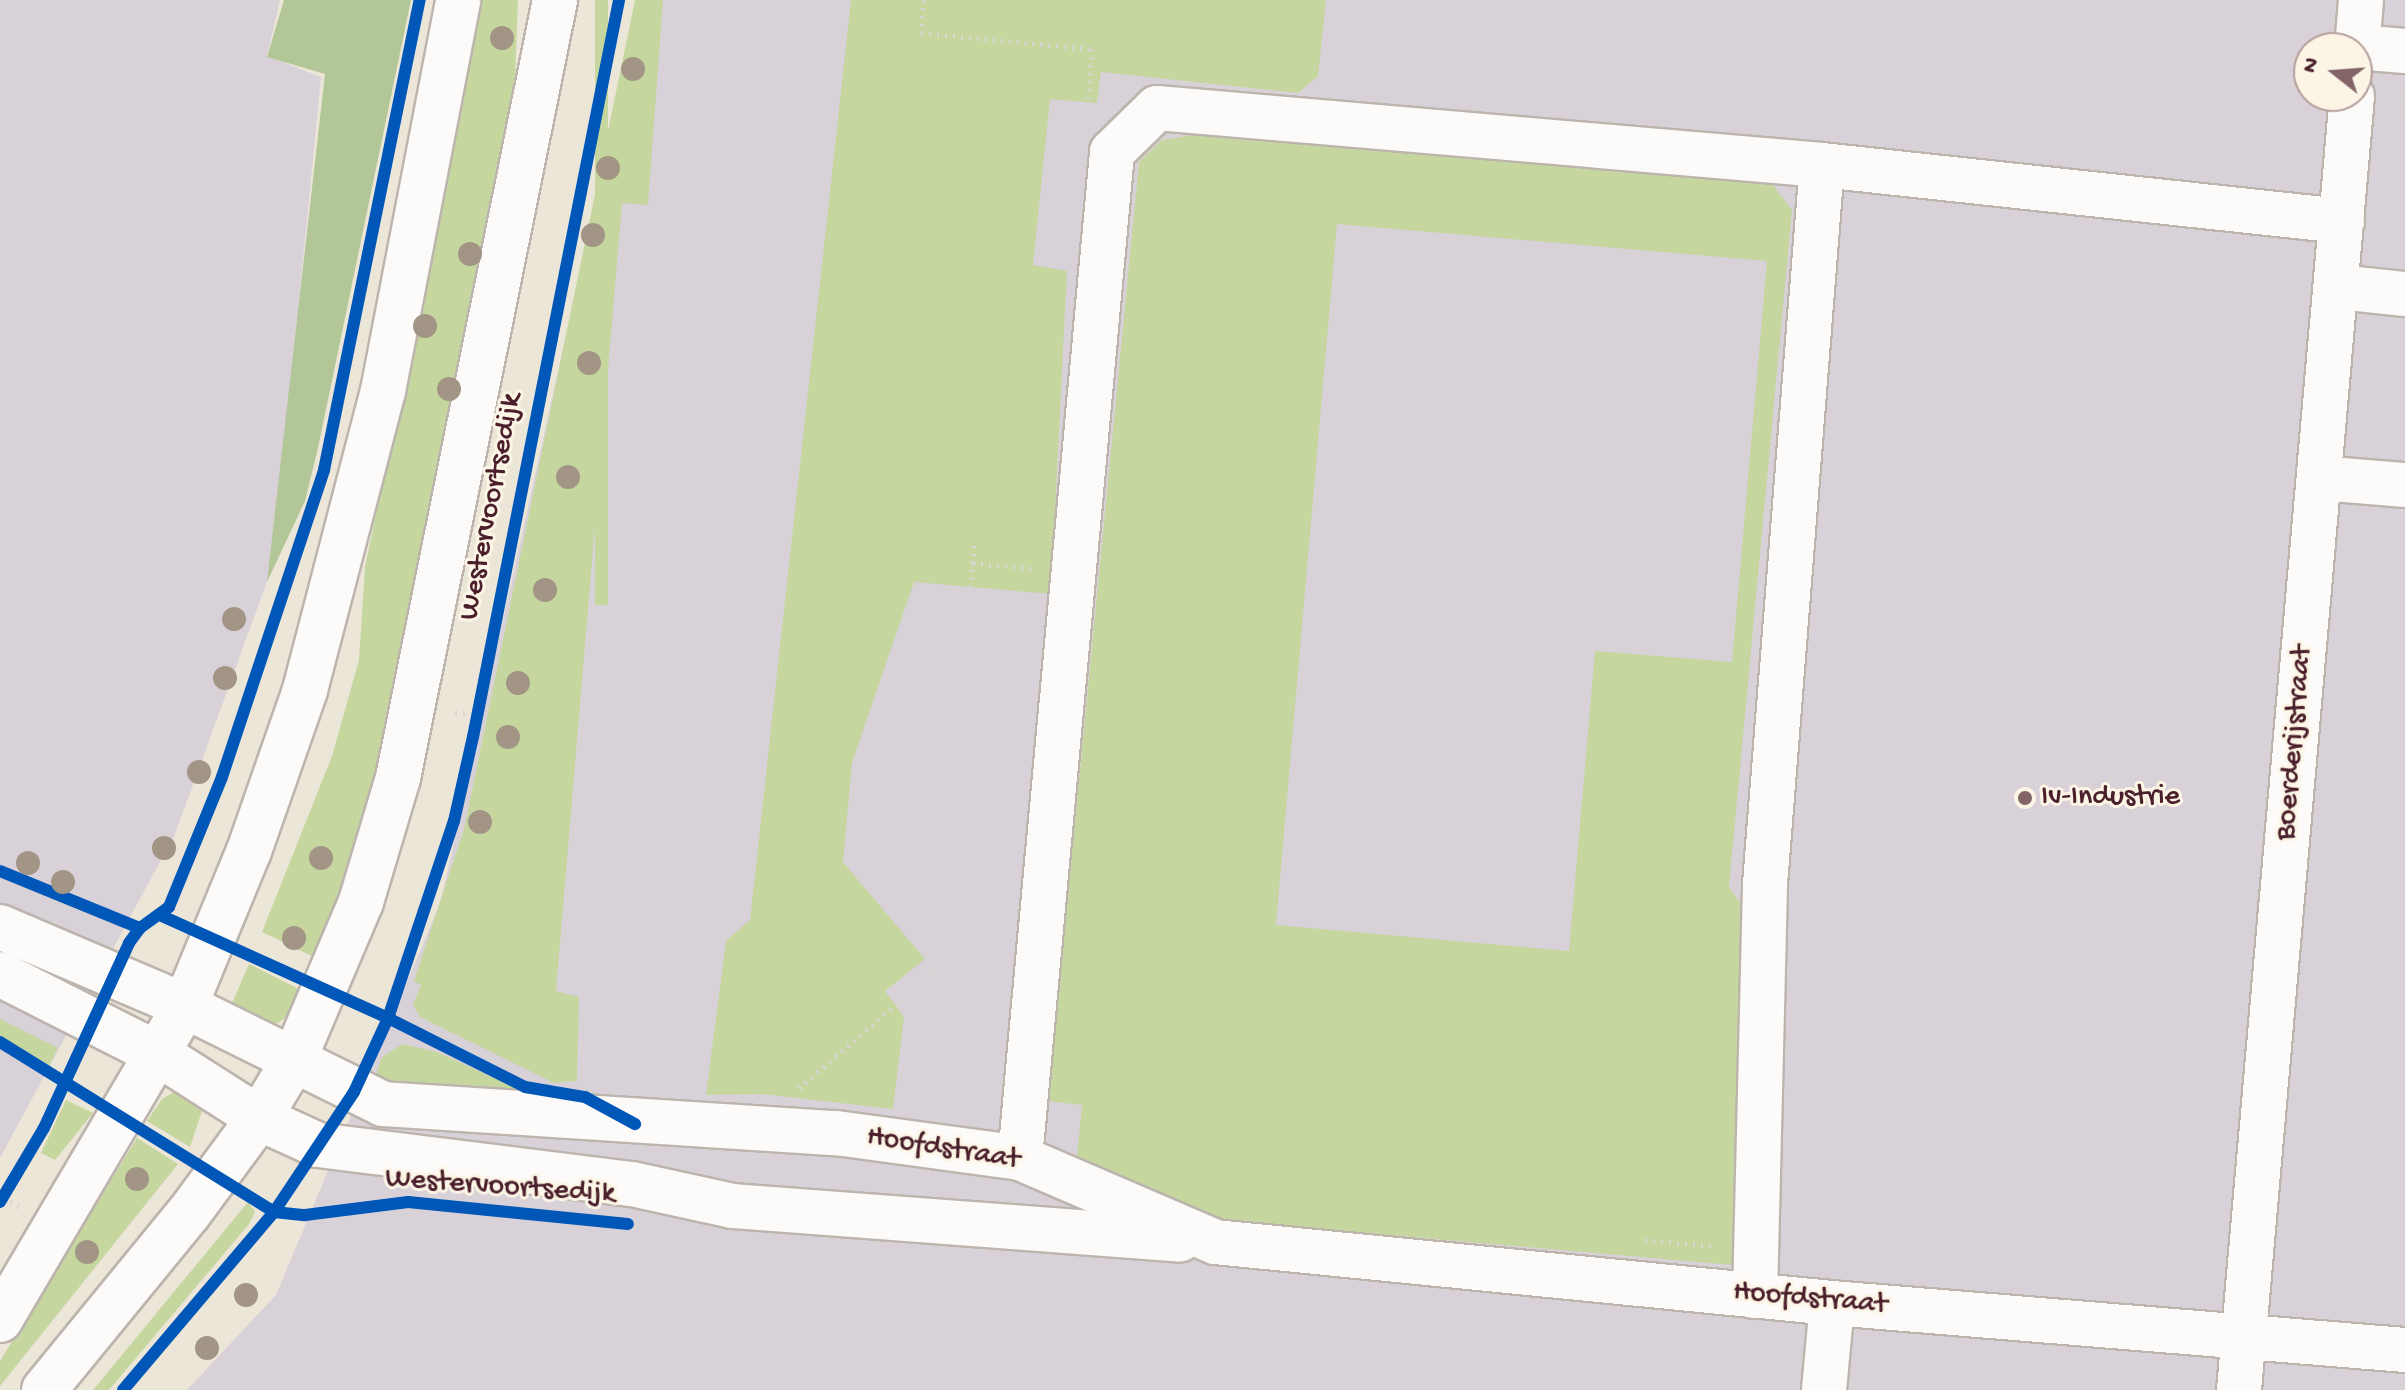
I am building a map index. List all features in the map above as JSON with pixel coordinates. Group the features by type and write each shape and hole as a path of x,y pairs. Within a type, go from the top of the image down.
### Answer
{"street":[{"path":"0,1320 160,1055 185,1006 249,851 305,690 383,391 458,0"},
{"name":"Westervoortsedijk","path":"44,1390 196,1204 259,1118 293,1062 337,966 384,838 555,0"},
{"path":"2358,32 2361,0"},
{"path":"2373,53 2404,66"},
{"path":"1021,1146 1112,152 1157,108 1822,165 2342,221"},
{"name":"Boerderijstraat","path":"2239,1390 2338,287 2351,112"},
{"path":"1755,1296 1765,884 1822,165"},
{"path":"2338,287 2394,293"},
{"path":"2319,478 2386,484"},
{"path":"0,927 185,1006 383,1104 635,1124 632,1184"},
{"path":"0,974 160,1055 259,1118"},
{"name":"Westervoortsedijk","path":"259,1118 318,1145 632,1184 733,1206 784,1211"},
{"name":"Hoofdstraat","path":"635,1124 751,1128 1021,1146 1215,1242"},
{"name":"Hoofdstraat","path":"784,1211 1215,1242 1832,1303 2294,1319 2405,1350"},
{"path":"1824,1390 1832,1303"}],"path":[{"path":"924,0 921,33 1092,49 1088,108 1099,113 1112,152"},
{"path":"2294,1319 2386,484 2404,66"},
{"path":"970,595 975,541"},
{"path":"973,563 1074,572"},
{"path":"455,712 476,721 480,701"},
{"path":"794,1093 977,935"},
{"path":"677,1090 689,972"},
{"path":"933,973 976,1130 1021,1146"},
{"path":"12,1183 2,1199 23,1209"},
{"path":"1628,1238 1993,1272"},
{"path":"2294,1319 2311,1299"},
{"path":"2245,1315 2294,1319"}],"shaded area":[{"path":"0,0 280,0 267,56 321,77 273,565 175,834 0,1158"},
{"path":"640,0 2405,0 2405,1390 187,1390 276,1295 441,901"}],"green space":[{"path":"284,0 411,0 305,501 267,582 325,74 267,57"},
{"path":"482,0 518,0 513,134 417,570 379,769 356,858 318,959 262,932 332,756 359,660 365,567"},
{"path":"595,0 608,0 608,605 595,605"},
{"path":"635,0 663,0 648,205 622,203 556,991 579,997 577,1081 554,1083 420,1017 413,1005 421,985 414,981 464,829"},
{"path":"851,0 1326,0 1318,76 1298,93 1101,72 1097,103 1050,99 1033,265 1067,271 1051,594 914,582 852,763 843,862 925,959 885,991 904,1017 893,1109 762,1094 706,1095 726,941 750,920"},
{"path":"1194,135 1765,175 1792,210 1729,887 1752,919 1752,1062 1732,1265 1220,1220 1077,1156 1082,1105 1048,1101 1139,162 1162,140","holes":["1337,224 1767,261 1732,662 1595,651 1569,951 1276,925"]},
{"path":"249,964 303,991 292,1013 278,1023 237,1020 232,1003"},
{"path":"0,1019 58,1048 49,1066 0,1036"},
{"path":"402,1044 437,1052 527,1093 393,1085 375,1077 382,1057"},
{"path":"174,1092 196,1096 202,1111 190,1147 147,1121 162,1099"},
{"path":"66,1100 93,1113 55,1160 41,1153"},
{"path":"137,1138 178,1164 0,1386 0,1361"},
{"path":"248,1202 255,1212 249,1224 109,1390 93,1390"}],"cycle path":[{"path":"0,1202 44,1128 129,943 140,928 169,907 222,777 324,470 420,0"},
{"path":"123,1390 274,1212 354,1092 388,1018 454,821 619,0"},
{"path":"0,871 140,928"},
{"path":"162,916 388,1018 525,1087 585,1097 635,1124"},
{"path":"0,1042 274,1212 305,1215 408,1202 628,1224"}],"place":[{"name":"Iv-Industrie","path":"2025,798"}]}
